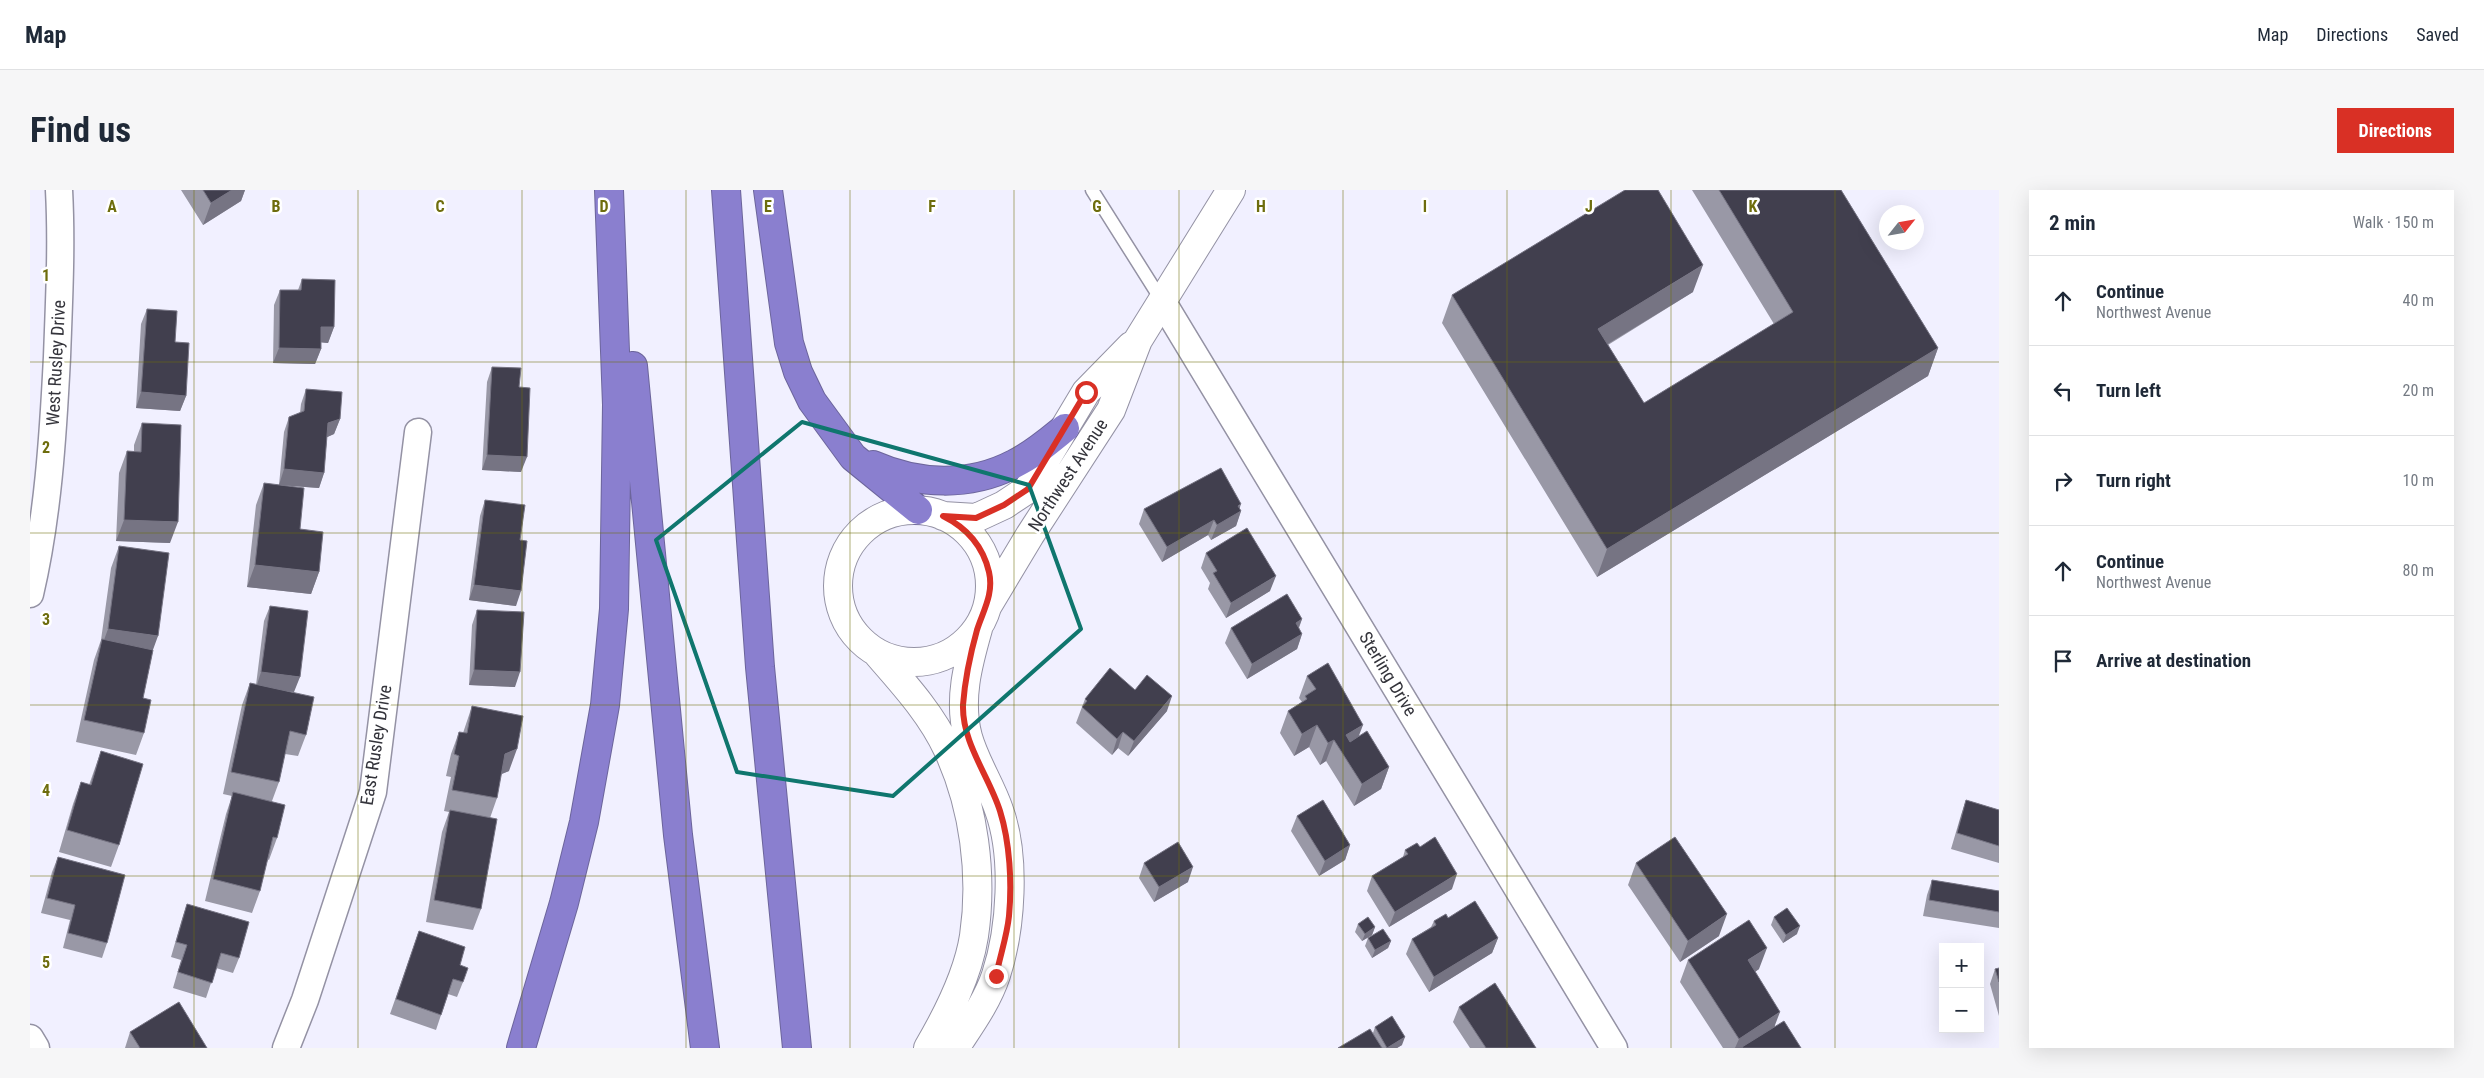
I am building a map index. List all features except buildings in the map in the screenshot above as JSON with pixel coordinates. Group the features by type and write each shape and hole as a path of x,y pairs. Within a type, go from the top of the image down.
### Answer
{"highway":[{"path":"521,1048 575,858 606,704 614,609 617,405 608,190"},
{"path":"616,190 678,836 705,1048"},
{"path":"726,190 760,667 797,1048"},
{"path":"768,190 789,343 798,372 812,401 853,456 931,513"},
{"path":"853,456 890,472 913,478 937,481 963,480 989,474 1014,464 1065,428"}],"main road":[{"name":"Northwest Avenue","path":"955,1048 979,1011 996,976 1009,917 1009,863 1000,812 968,738 963,707 969,661 983,616 1030,535 1111,410 1138,340 1231,190"},
{"name":"Northwest Avenue","path":"931,513 976,518 1004,505 1028,489 1086,392 1138,340"},
{"path":"876,652 900,661 927,661 940,658 961,646 983,616 990,574 982,553 966,531 931,513 891,513 867,526 849,546 841,565 838,585 842,611 856,635 876,652 931,720 948,749 964,793 973,840 977,891 974,937 961,981 942,1024 928,1048"}],"street":[{"name":"West Rusley Drive","path":"30,594 41,546 54,409 62,245 59,190"},
{"name":"Sterling Drive","path":"1162,301 1614,1048"},
{"name":"East Rusley Drive","path":"286,1048 305,1000 373,792 418,432"},
{"path":"30,1038 36,1048"}],"lane":[{"path":"1092,190 1162,301"}],"highlighted area":[{"path":"802,422 1029,485 1081,629 893,796 737,772 656,540"}],"route":[{"path":"996,976 1009,917 1009,863 1000,812 968,738 963,707 969,661 979,626 988,605 990,574 975,541 955,522 943,516 976,518 1004,505 1028,489 1043,467 1086,392"}]}
